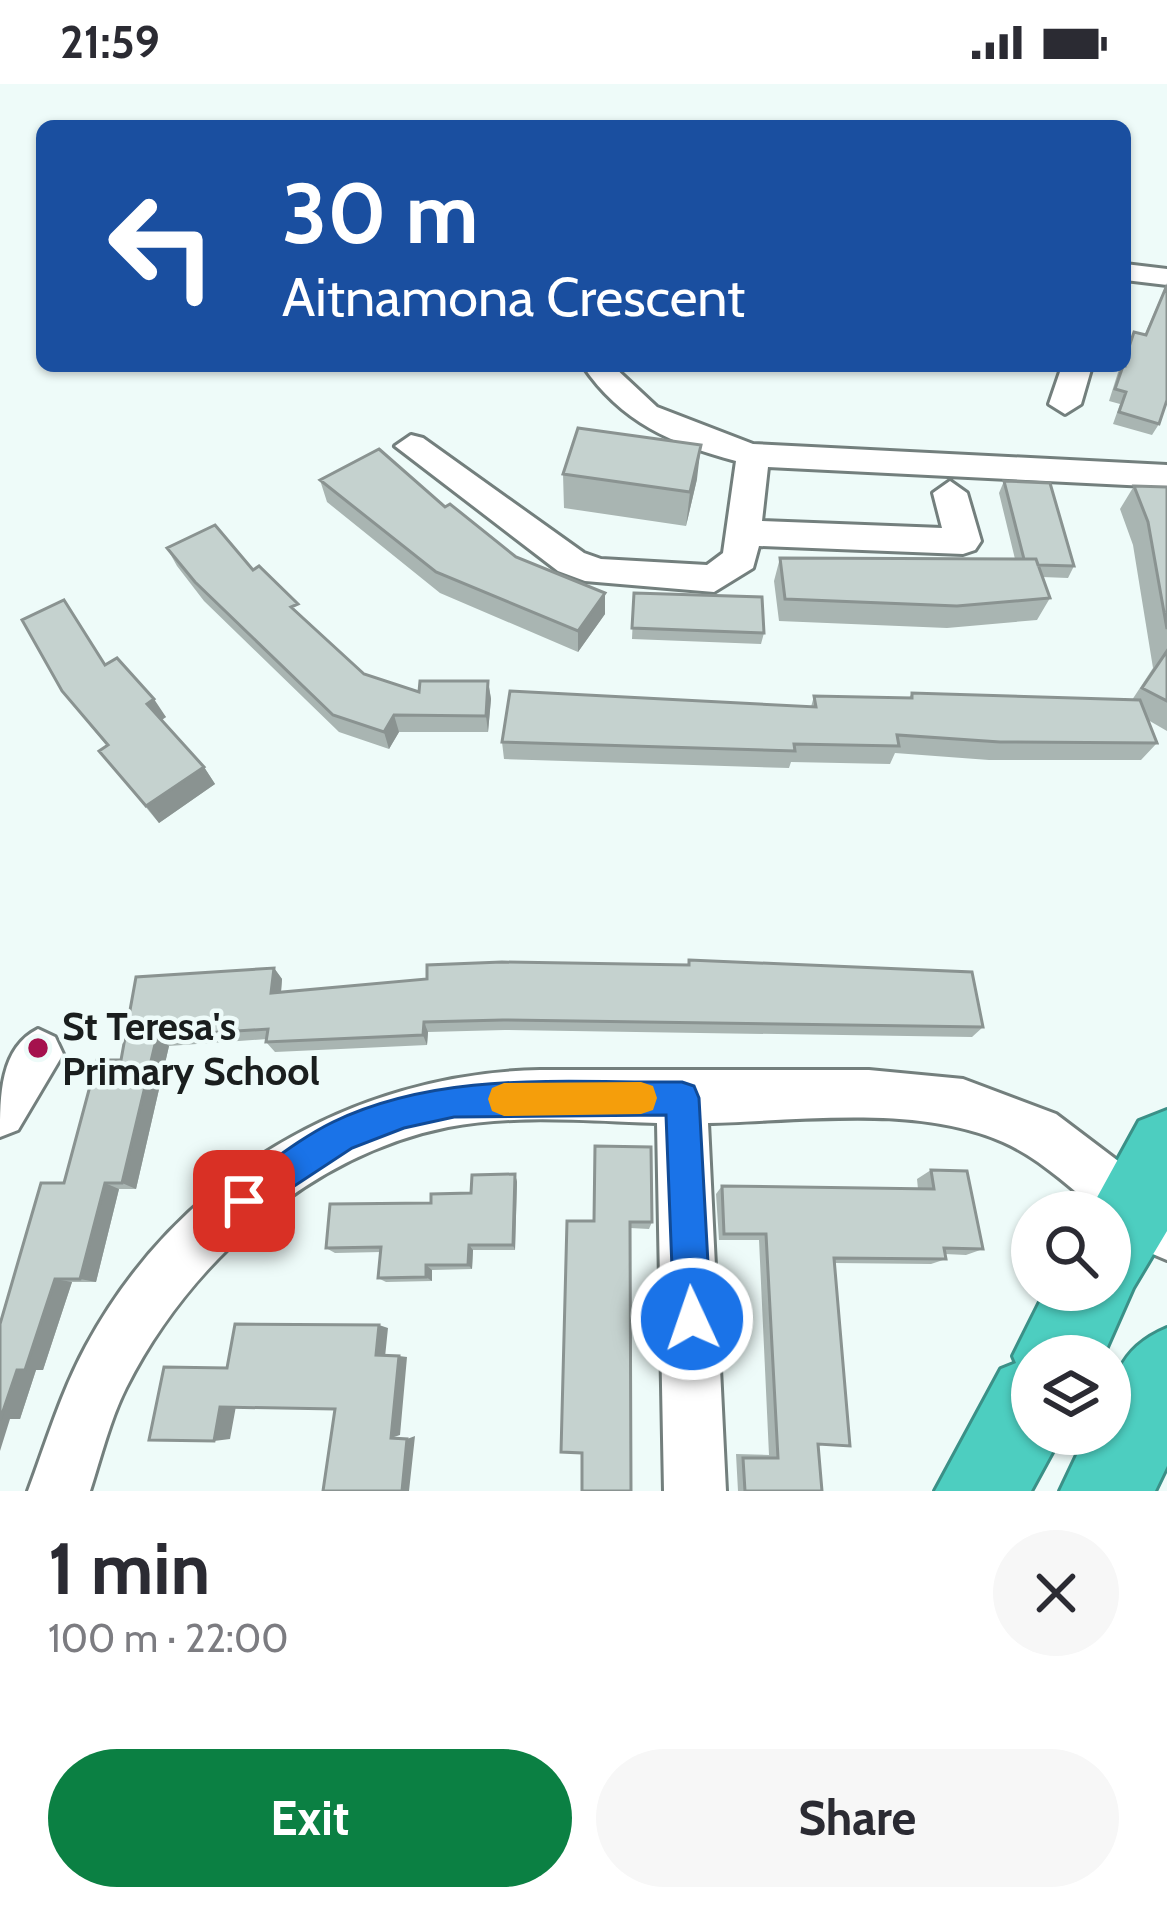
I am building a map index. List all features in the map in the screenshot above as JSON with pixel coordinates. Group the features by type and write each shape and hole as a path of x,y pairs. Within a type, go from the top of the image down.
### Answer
{"highway":[{"path":"1106,1491 1167,1372"},
{"path":"981,1491 1011,1437"}],"street":[{"path":"1131,273 1167,277"},
{"path":"601,372 650,418 699,442 753,455 1167,476"},
{"path":"1064,404 1075,372"},
{"path":"412,446 571,562 598,572 713,579 740,559 753,455"},
{"path":"746,533 962,542 950,493"},
{"path":"0,1112 38,1054"},
{"path":"682,1098 695,1491"},
{"path":"59,1491 108,1362 161,1288 215,1225 341,1135 454,1100 905,1099 978,1106 1036,1130 1145,1211"}],"building":[{"path":"1167,285 1167,400 1159,424 1119,412 1126,392 1115,389 1121,372 1131,372 1134,332 1146,335"},
{"path":"578,428 701,445 690,492 563,474"},
{"path":"379,449 445,507 450,504 516,557 605,593 578,631 436,572 320,480"},
{"path":"1004,481 1050,483 1074,566 1038,565 1036,559 1024,559"},
{"path":"1134,486 1167,487 1167,629 1148,522"},
{"path":"215,525 253,570 259,566 298,604 291,607 364,674 419,692 420,681 488,681 486,716 394,715 384,732 333,715 195,582 167,548"},
{"path":"780,558 1036,559 1050,598 957,606 785,599"},
{"path":"634,593 762,597 764,633 632,628"},
{"path":"64,600 105,665 117,658 154,699 147,704 204,767 146,806 99,751 108,745 62,691 22,620"},
{"path":"1167,651 1167,701 1142,688"},
{"path":"510,691 816,707 814,696 912,698 912,693 1140,700 1157,743 1000,742 897,735 899,746 794,744 795,751 502,742"},
{"path":"689,960 972,972 983,1027 503,1020 424,1022 423,1035 266,1042 268,1029 157,1036 122,1183 105,1183 80,1279 55,1279 25,1370 17,1370 0,1420 0,1324 41,1183 64,1183 97,1060 121,1060 136,977 274,968 271,993 427,979 427,965 689,965"},
{"path":"595,1146 651,1147 652,1222 630,1222 631,1491 582,1491 582,1453 561,1452 567,1221 594,1221"},
{"path":"931,1170 967,1171 983,1249 944,1248 946,1259 834,1258 850,1446 818,1444 822,1491 745,1491 743,1458 778,1458 766,1234 724,1234 722,1186 934,1189"},
{"path":"515,1174 513,1245 469,1245 468,1265 426,1265 426,1277 378,1278 381,1247 326,1248 330,1204 431,1203 431,1194 471,1193 472,1175"},
{"path":"235,1324 379,1325 376,1355 399,1356 391,1438 407,1439 402,1491 323,1491 335,1409 220,1407 214,1441 149,1440 164,1367 227,1368"}],"slow traffic":[{"path":"504,1099 641,1098"}],"place":[{"name":"St Teresa's Primary School","path":"38,1048"}],"route":[{"path":"244,1201 341,1135 454,1100 682,1098 692,1319"}]}
